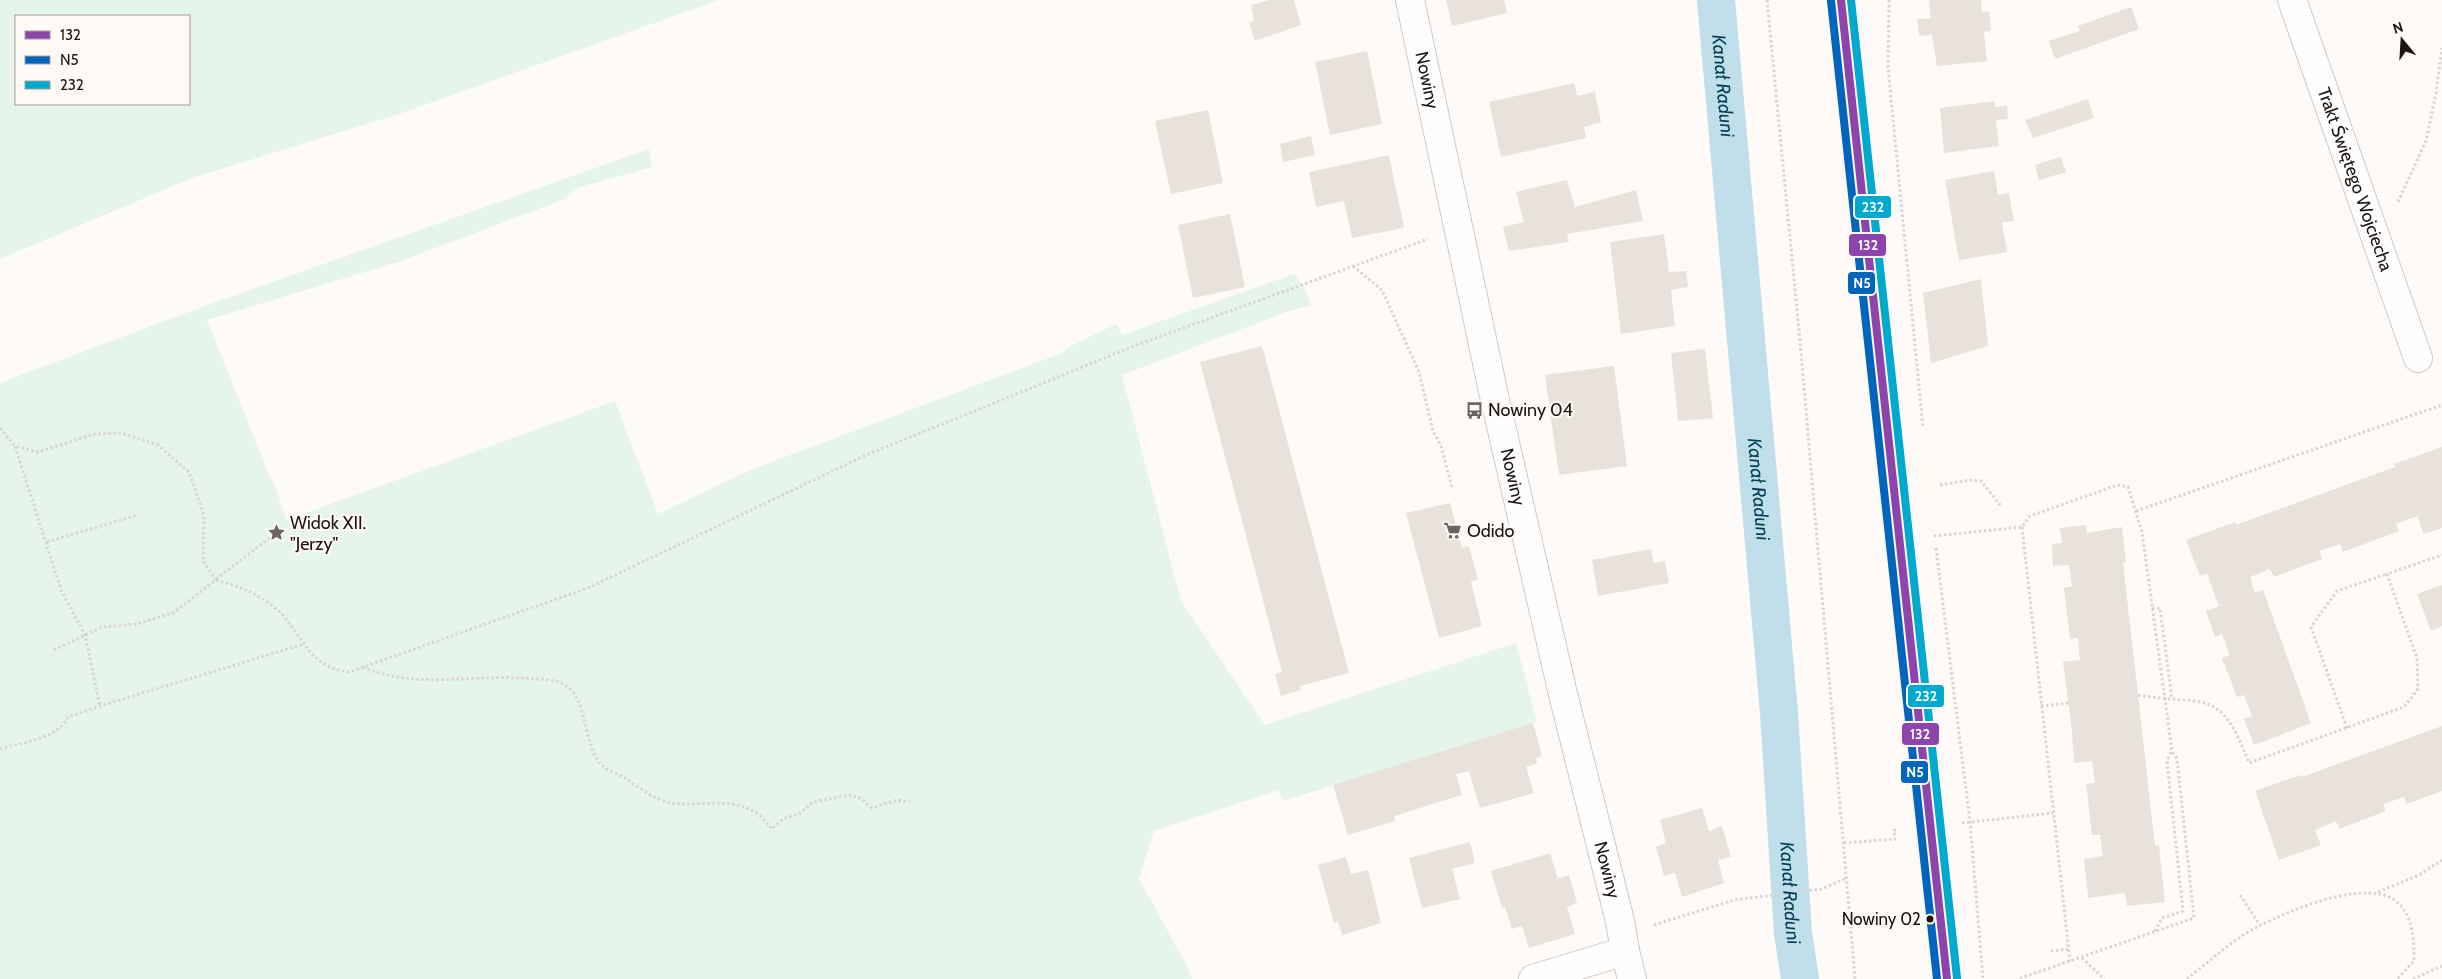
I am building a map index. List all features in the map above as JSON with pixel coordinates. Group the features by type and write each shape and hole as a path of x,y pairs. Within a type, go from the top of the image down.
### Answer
{"main road":[{"path":"1841,0 1947,979"}],"street":[{"name":"Nowiny","path":"1410,0 1493,391 1563,694 1620,921 1632,979"},
{"name":"Trakt Świętego Wojciecha","path":"2292,0 2418,358"},
{"path":"1533,979 1625,951"}],"path":[{"path":"1767,0 1798,322 1855,979"},
{"path":"1889,0 1888,67 1924,438"},
{"path":"2378,244 2426,141 2436,93 2442,48"},
{"path":"15,446 38,452 95,434 121,433 158,445 189,472 204,515 203,562 216,580 245,588 274,607 293,626 316,660 333,670 349,672 588,588 864,456 1134,346 1459,227"},
{"path":"1353,266 1382,290 1419,372 1452,488"},
{"path":"2136,511 2442,405"},
{"path":"0,428 15,446 61,590 85,635 100,706"},
{"path":"1940,485 1970,480 1981,481 2001,506"},
{"path":"2018,979 2082,958 2194,918 2177,759 2172,751 2164,700 2142,532 2128,487 2118,485 2030,516 2022,527 2070,961"},
{"path":"47,542 138,515"},
{"path":"1933,526 1970,822 1983,979"},
{"path":"1934,536 2022,527"},
{"path":"54,650 102,627 137,624 173,613 276,533"},
{"path":"2347,728 2312,627 2337,591 2442,555"},
{"path":"2138,695 2164,700 2204,701 2226,715 2240,740 2249,762 2404,707 2418,689 2417,658 2387,574"},
{"path":"2152,609 2160,608 2172,699"},
{"path":"0,749 45,736 64,727 68,717 304,644"},
{"path":"362,667 378,674 440,680 495,676 540,679 562,684 574,696 584,715 592,752 604,768 625,778 637,788 670,803 739,804 755,811 772,829 783,819 799,814 813,802 828,799 850,795 860,798 872,808 897,800 909,802"},
{"path":"2041,706 2069,703"},
{"path":"2154,932 2162,918 2183,911 2167,762 2172,751"},
{"path":"1975,821 2053,813"},
{"path":"1844,843 1895,839"},
{"path":"2187,979 2260,925 2329,897 2377,892 2419,874 2442,860"},
{"path":"1651,926 1734,900 1822,889 1846,878"},
{"path":"2377,892 2398,903 2407,916 2414,937 2414,961 2396,979"},
{"path":"2240,895 2260,925"},
{"path":"2051,951 2070,949"},
{"path":"2082,958 2104,979"},
{"path":"2413,979 2442,966"}],"shaded area":[{"path":"0,0 719,0 399,114 192,178 0,259"},
{"path":"649,149 652,167 577,188 565,199 401,261 207,320 269,475 276,488 286,520 615,401 658,514 750,470 1065,352 1065,349 1116,324 1122,335 1294,274 1305,288 1311,305 1286,312 1122,375 1181,601 1265,725 1516,643 1537,722 1283,801 1279,790 1154,831 1139,879 1186,964 1192,979 0,979 0,383 202,307"}],"building":[{"path":"1270,0 1294,0 1301,25 1255,41 1249,23 1254,21 1251,5"},
{"path":"1446,0 1504,0 1507,13 1452,26"},
{"path":"1929,0 1981,0 1982,12 1989,11 1991,31 1984,32 1987,61 1937,66 1932,35 1919,36 1917,19 1931,18"},
{"path":"2131,7 2139,29 2055,59 2049,41 2080,31 2078,26"},
{"path":"1367,51 1382,124 1330,135 1315,62"},
{"path":"1574,83 1577,96 1595,92 1601,122 1584,127 1586,138 1501,157 1489,102"},
{"path":"2088,99 2094,118 2033,138 2025,120"},
{"path":"1994,101 1995,107 2007,106 2008,119 1996,120 1999,146 1944,153 1940,108"},
{"path":"1208,110 1223,183 1171,194 1155,121"},
{"path":"1311,136 1315,155 1283,162 1280,144"},
{"path":"1389,155 1404,228 1352,238 1344,201 1316,207 1309,172"},
{"path":"2061,157 2066,172 2039,180 2035,165"},
{"path":"1994,171 1998,195 2009,193 2014,221 2002,222 2007,252 1959,260 1945,180"},
{"path":"1567,180 1575,207 1636,190 1643,221 1567,234 1569,242 1509,251 1503,227 1524,222 1516,192"},
{"path":"1230,214 1245,287 1193,298 1178,225"},
{"path":"1664,234 1669,272 1686,271 1688,287 1671,290 1675,326 1621,334 1610,242"},
{"path":"1981,279 1988,346 1931,363 1923,293"},
{"path":"1262,346 1349,673 1300,686 1301,690 1281,696 1275,674 1282,672 1200,362"},
{"path":"1705,349 1713,418 1678,421 1671,353"},
{"path":"1614,366 1627,466 1559,475 1545,375"},
{"path":"2442,447 2442,528 2424,534 2417,516 2396,524 2399,531 2343,552 2340,544 2319,551 2322,559 2274,577 2270,569 2250,577 2255,593 2263,590 2311,723 2254,745 2244,719 2252,716 2244,695 2237,697 2222,658 2230,655 2222,634 2215,637 2206,611 2219,606 2207,573 2200,576 2186,540 2235,522 2236,525 2395,467 2394,464"},
{"path":"1450,503 1462,548 1469,546 1478,579 1471,582 1482,626 1439,638 1406,513"},
{"path":"2086,525 2087,533 2122,527 2126,562 2123,563 2155,846 2159,845 2165,902 2127,906 2125,893 2088,898 2084,859 2103,856 2100,835 2092,835 2086,784 2095,783 2092,761 2074,763 2072,730 2063,662 2080,660 2078,638 2070,639 2064,588 2072,586 2069,565 2053,566 2052,544 2062,543 2060,528"},
{"path":"1651,549 1654,563 1665,561 1669,583 1598,596 1592,560"},
{"path":"2442,585 2442,626 2431,631 2417,594"},
{"path":"1533,723 1542,756 1536,758 1537,763 1526,767 1534,793 1480,808 1469,771 1456,774 1462,795 1394,816 1395,821 1348,835 1333,785"},
{"path":"2442,726 2442,791 2407,804 2404,797 2383,804 2386,811 2339,829 2336,821 2315,830 2321,845 2279,860 2255,791 2300,775 2302,777"},
{"path":"1702,808 1709,831 1722,826 1731,857 1718,860 1724,883 1682,897 1675,873 1664,876 1656,847 1666,843 1660,820"},
{"path":"1470,842 1475,863 1452,869 1460,899 1422,908 1409,858"},
{"path":"1550,853 1558,879 1569,875 1577,903 1567,907 1575,934 1529,948 1522,926 1512,929 1505,907 1502,908 1491,871"},
{"path":"1346,857 1351,874 1368,870 1381,923 1342,935 1338,921 1334,923 1318,865"}],"waterway":[{"name":"Kanał Raduni","path":"1716,0 1779,713 1793,933 1800,979"}],"transit line":[{"name":"132","path":"1841,0 1947,979"},
{"name":"232","path":"1851,0 1957,978"},
{"name":"N5","path":"1831,1 1937,979"}],"place":[{"name":"Nowiny 04","path":"1474,410"},
{"name":"Odido","path":"1453,531"},
{"name":"Widok XII. \"Jerzy\"","path":"276,533"},
{"name":"Nowiny 02","path":"1930,919"}]}
